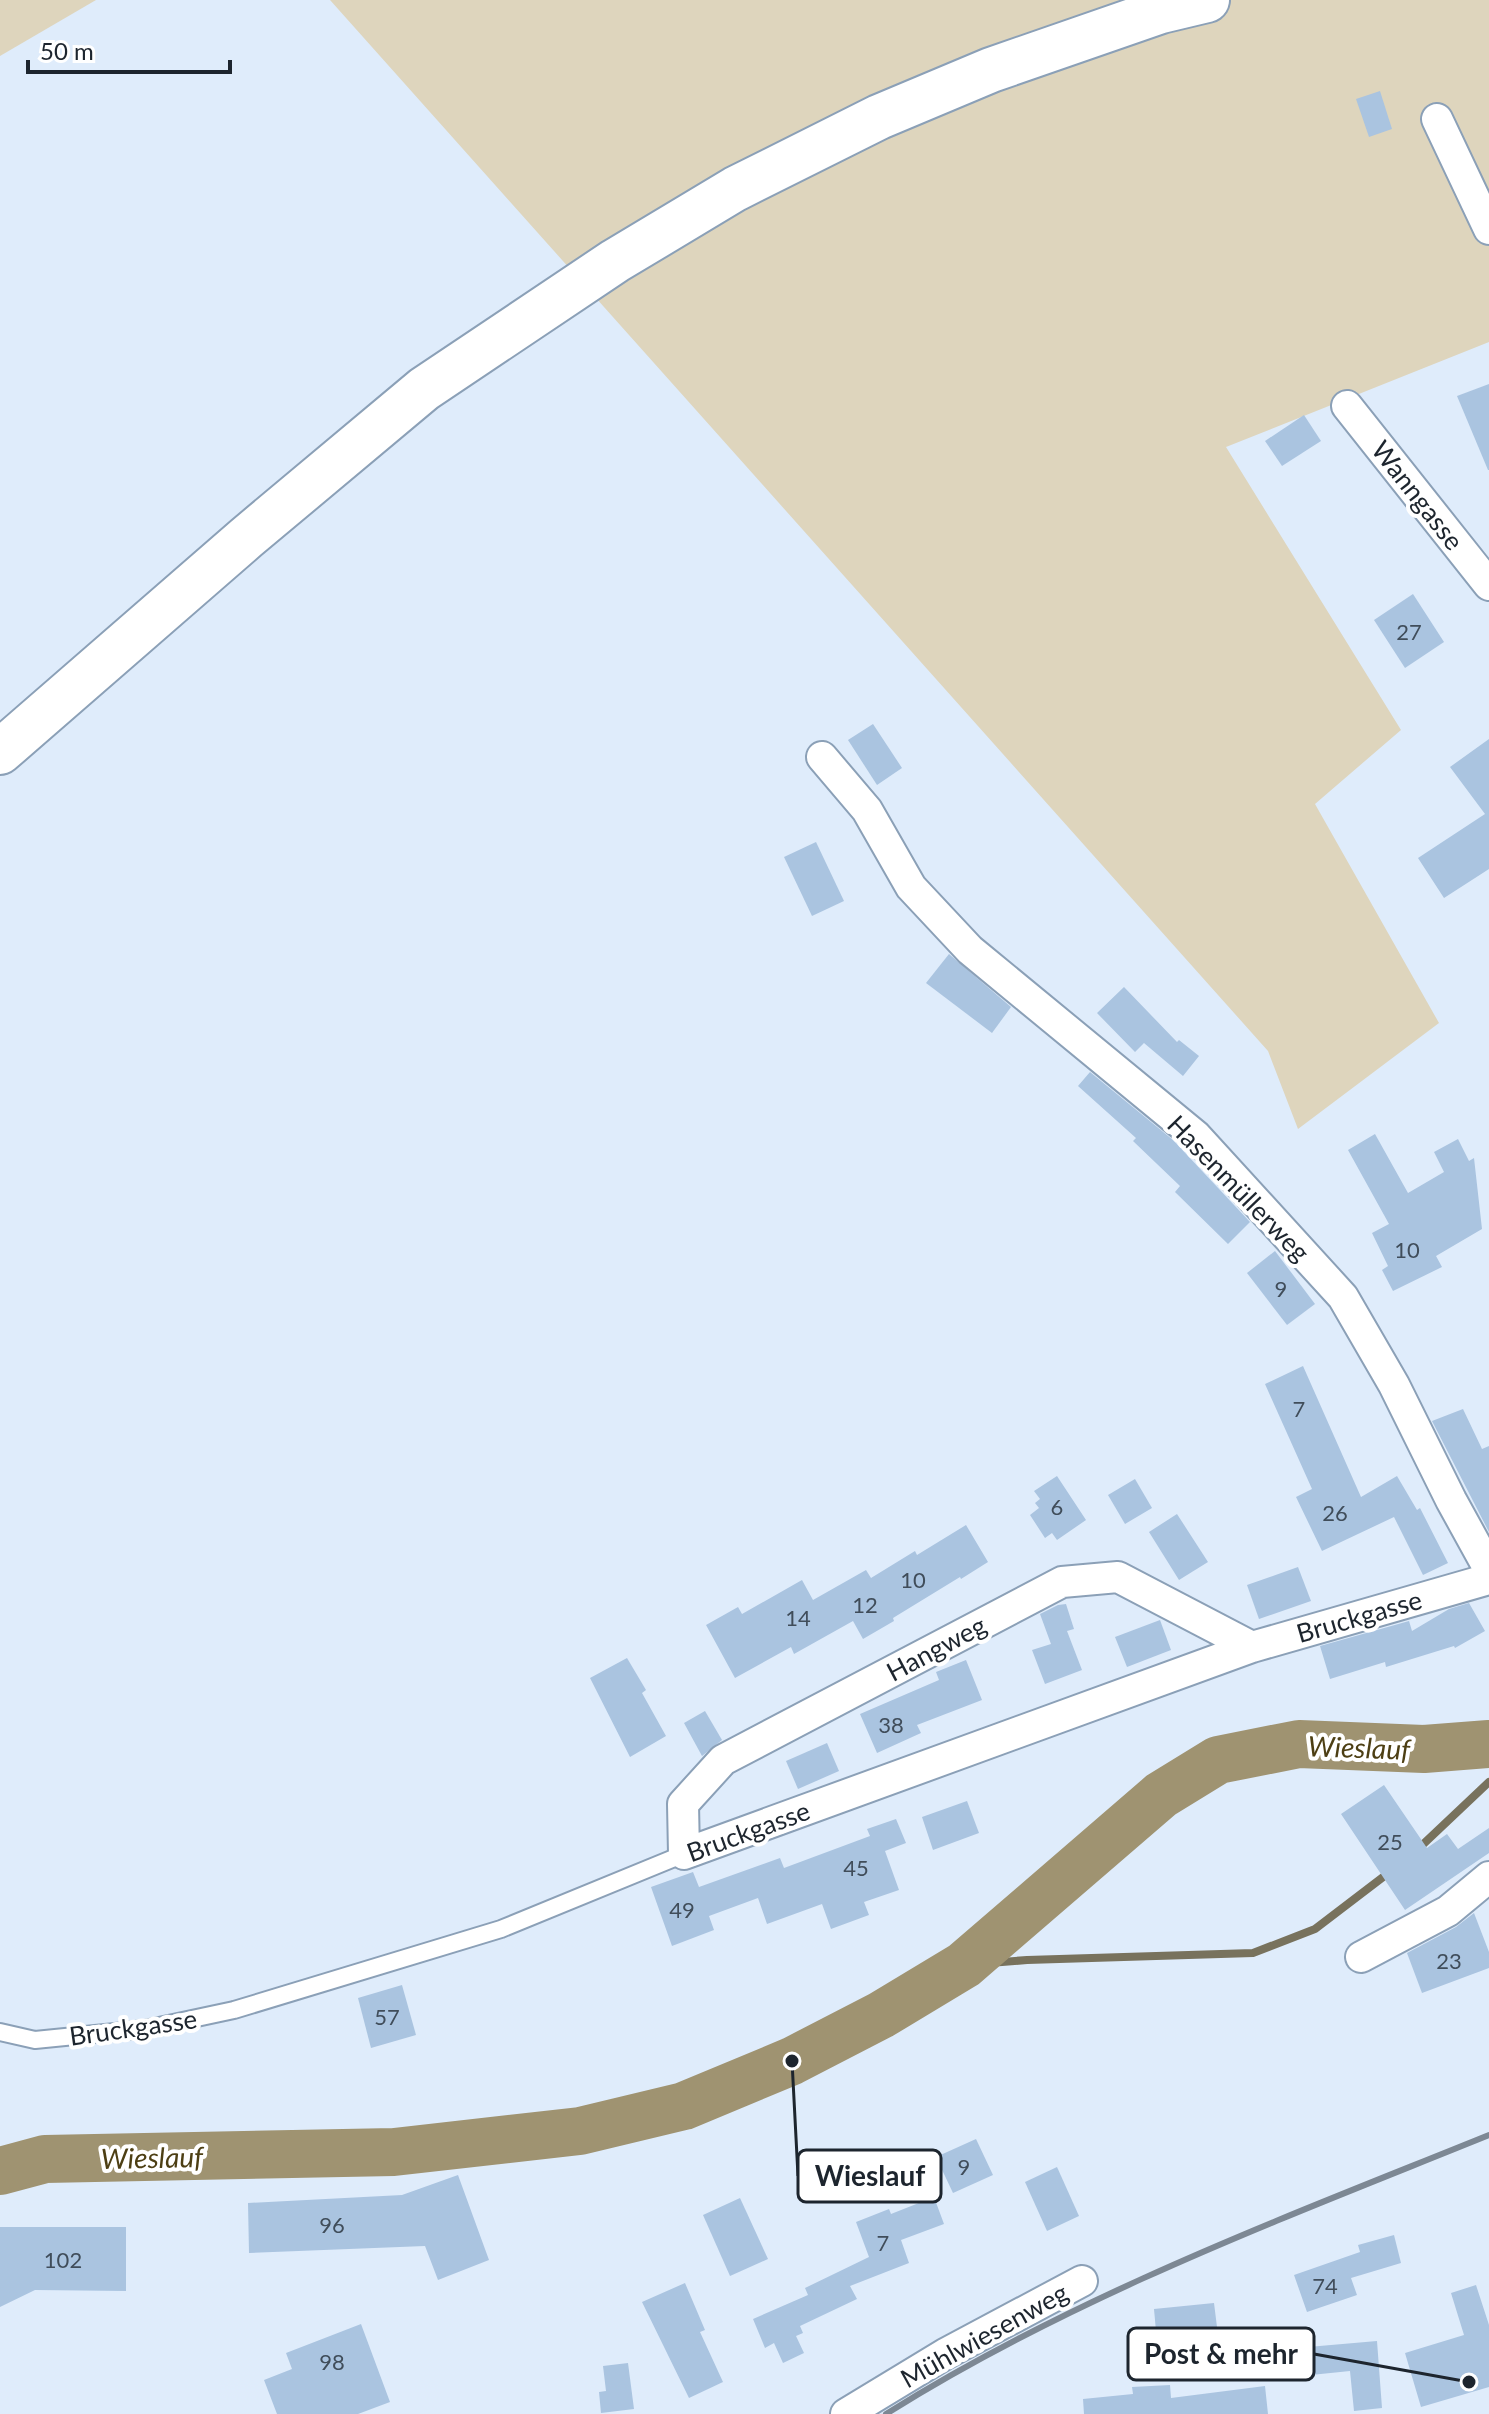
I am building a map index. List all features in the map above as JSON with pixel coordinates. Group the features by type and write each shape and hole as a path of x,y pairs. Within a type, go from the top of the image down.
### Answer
{"main road":[{"path":"0,752 246,538 424,389 615,261 735,189 879,117 991,70 1161,11 1207,0"}],"street":[{"path":"1437,119 1489,229"},
{"name":"Wanngasse","path":"1347,406 1489,585"},
{"name":"Hasenmüllerweg","path":"822,757 867,810 911,887 970,950 1196,1136 1343,1297 1394,1385 1489,1569"},
{"name":"Hangweg","path":"684,1854 683,1804 723,1760 1062,1582 1118,1577 1252,1647"},
{"name":"Bruckgasse","path":"684,1854 1252,1647 1489,1579"},
{"path":"1361,1957 1448,1911 1489,1877"},
{"name":"Mühlwiesenweg","path":"846,2414 945,2354 1082,2281"}],"lane":[{"name":"Bruckgasse","path":"0,2032 35,2040 145,2029 234,2010 501,1929 684,1854"}],"shaded area":[{"path":"0,0 96,0 0,56"},
{"path":"330,0 1489,0 1489,342 1226,447 1401,730 1315,804 1439,1023 1298,1129 1268,1051"}],"building":[{"path":"1380,91 1392,129 1369,137 1356,99"},
{"path":"1489,384 1489,470 1488,470 1457,396"},
{"path":"1304,415 1321,441 1282,466 1265,441"},
{"path":"1413,594 1444,642 1405,668 1374,620"},
{"path":"873,724 902,768 877,785 848,740"},
{"path":"1489,739 1489,869 1444,898 1418,858 1485,814 1450,767"},
{"path":"816,842 844,901 812,916 784,857"},
{"path":"949,954 1011,1007 992,1033 926,983"},
{"path":"1124,987 1177,1042 1179,1040 1199,1056 1183,1076 1144,1043 1135,1052 1097,1013"},
{"path":"1090,1072 1173,1140 1250,1222 1228,1244 1175,1192 1180,1186 1133,1141 1136,1138 1078,1086"},
{"path":"1375,1134 1408,1193 1444,1172 1434,1152 1458,1139 1469,1161 1474,1158 1482,1229 1436,1256 1442,1267 1393,1291 1382,1270 1388,1266 1372,1233 1389,1224 1348,1150"},
{"path":"1275,1251 1315,1304 1287,1325 1247,1273"},
{"path":"1303,1366 1361,1497 1397,1476 1417,1510 1420,1508 1448,1563 1423,1575 1394,1517 1322,1551 1296,1497 1312,1489 1265,1384"},
{"path":"1463,1409 1482,1449 1489,1446 1489,1532 1432,1421"},
{"path":"1057,1476 1086,1520 1057,1540 1052,1533 1045,1538 1030,1515 1039,1508 1035,1503 1040,1499 1034,1491"},
{"path":"1135,1479 1152,1508 1125,1524 1108,1495"},
{"path":"1177,1514 1208,1562 1179,1580 1149,1532"},
{"path":"966,1525 988,1562 863,1639 853,1621 794,1654 791,1647 735,1678 706,1625 738,1607 742,1614 802,1580 813,1600 866,1570 871,1578"},
{"path":"1298,1567 1311,1601 1259,1619 1247,1585"},
{"path":"1469,1603 1485,1631 1455,1648 1386,1667 1385,1662 1330,1679 1320,1646 1409,1621 1412,1631 1449,1609"},
{"path":"1066,1604 1074,1629 1067,1631 1082,1670 1045,1684 1032,1650 1051,1644 1040,1614"},
{"path":"1160,1620 1171,1650 1127,1667 1115,1637"},
{"path":"627,1658 646,1690 642,1693 666,1736 630,1757 590,1678"},
{"path":"966,1660 982,1700 917,1725 921,1733 877,1753 860,1714 939,1680 936,1672"},
{"path":"705,1711 722,1740 702,1756 684,1723"},
{"path":"827,1743 839,1771 798,1789 786,1761"},
{"path":"1384,1785 1427,1848 1447,1834 1458,1849 1489,1828 1489,1853 1405,1910 1341,1814"},
{"path":"967,1801 979,1833 933,1850 922,1817"},
{"path":"896,1819 906,1843 885,1851 899,1890 864,1902 869,1915 831,1929 822,1904 767,1924 758,1898 709,1916 714,1930 672,1946 651,1887 693,1872 699,1887 780,1858 784,1868 870,1836 867,1829"},
{"path":"1474,1913 1489,1952 1489,1968 1422,1993 1407,1953 1456,1927"},
{"path":"402,1985 416,2035 371,2048 358,1998"},
{"path":"976,2139 993,2175 953,2193 936,2157"},
{"path":"1057,2167 1079,2216 1047,2231 1025,2182"},
{"path":"458,2175 489,2260 438,2280 425,2246 249,2253 248,2203 402,2195"},
{"path":"934,2197 944,2224 901,2240 909,2263 850,2286 857,2299 800,2326 803,2333 796,2336 804,2353 783,2363 774,2343 765,2348 753,2319 808,2295 805,2288 869,2257 856,2222 889,2209 891,2214"},
{"path":"740,2198 768,2259 730,2276 703,2215"},
{"path":"0,2227 126,2227 126,2291 35,2290 0,2307"},
{"path":"1394,2235 1401,2263 1351,2278 1357,2295 1307,2312 1294,2275 1360,2252 1358,2245"},
{"path":"685,2283 705,2330 700,2332 723,2382 689,2398 642,2302"},
{"path":"1476,2285 1489,2325 1489,2387 1421,2407 1405,2353 1464,2335 1451,2293"},
{"path":"1214,2303 1218,2335 1157,2342 1154,2309"},
{"path":"361,2324 390,2402 358,2414 277,2414 264,2380 292,2369 286,2353"},
{"path":"1377,2341 1382,2408 1354,2411 1350,2371 1311,2375 1308,2347"},
{"path":"628,2363 634,2409 601,2413 599,2392 606,2391 603,2366"},
{"path":"1170,2385 1171,2398 1265,2386 1268,2414 1084,2414 1083,2399 1133,2394 1132,2387"}],"waterway":[{"name":"Wieslauf","path":"0,2171 45,2159 394,2152 580,2131 684,2106 792,2061 881,2015 964,1965 1161,1795 1218,1760 1299,1744 1424,1749 1489,1744"},
{"path":"1417,1850 1489,1782"},
{"path":"964,1965 1253,1953 1315,1929 1391,1871"}],"railway":[{"path":"886,2414 1031,2332 1105,2296 1181,2261 1489,2135"}],"place":[{"name":"Wieslauf","path":"792,2061"},
{"name":"Post & mehr","path":"1469,2382"}]}
